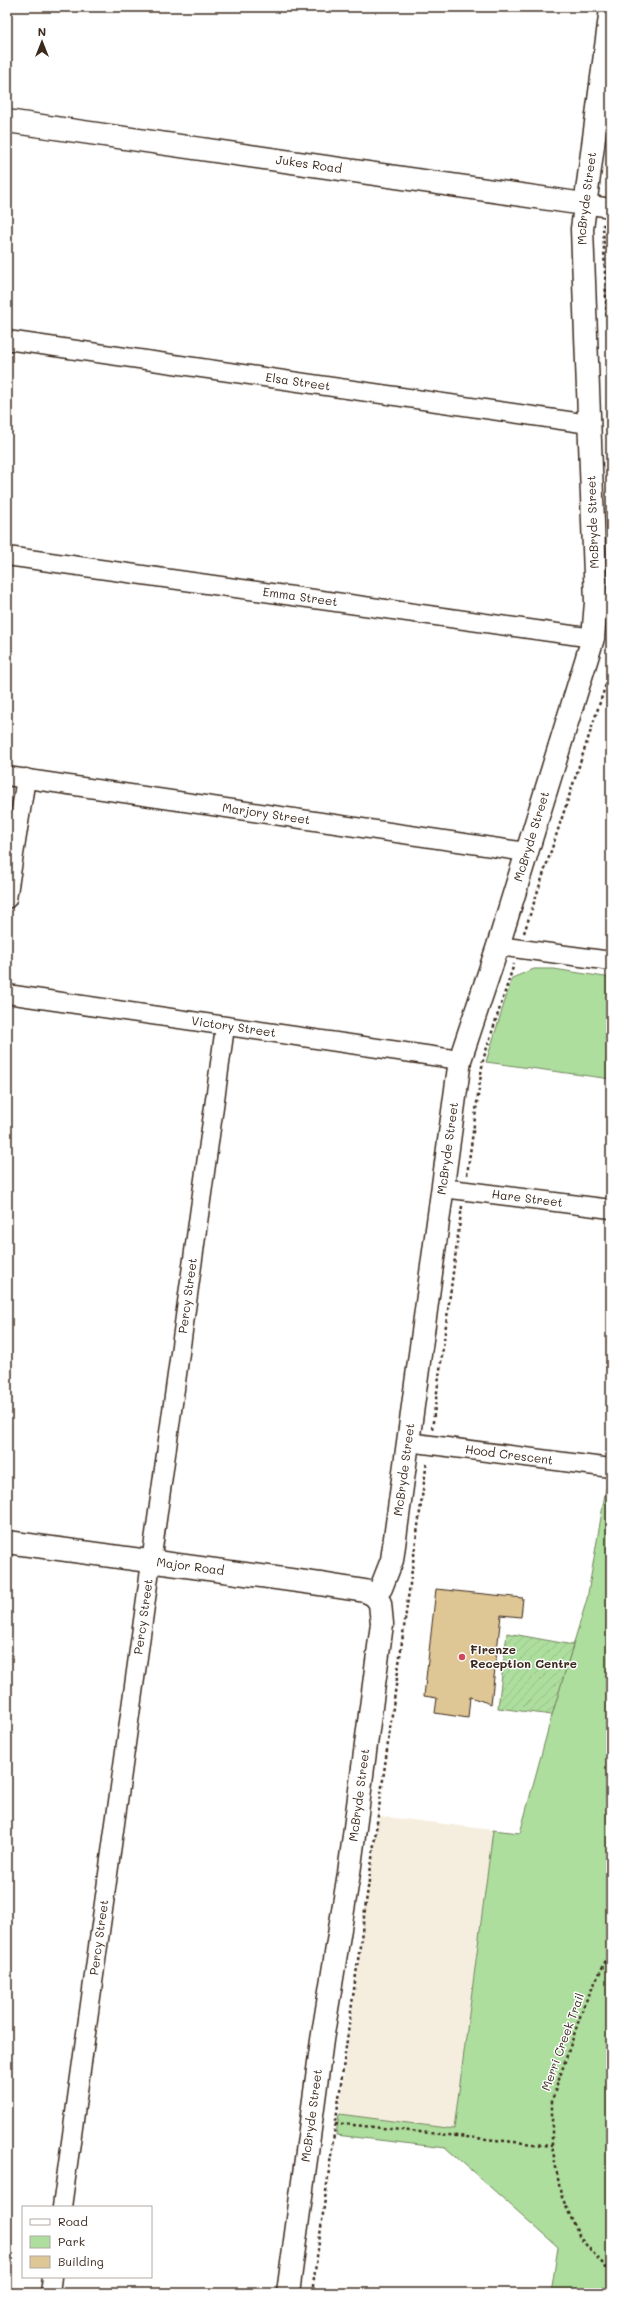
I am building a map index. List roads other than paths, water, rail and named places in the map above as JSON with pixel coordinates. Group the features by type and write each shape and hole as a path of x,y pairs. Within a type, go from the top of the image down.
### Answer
{"street":[{"name":"McBryde Street","path":"288,2293 322,2040 349,1873 382,1624 380,1603 374,1595 381,1588 392,1560 419,1443 443,1188 460,1060 509,948 526,852 593,638 596,602 582,246 584,204 611,9"},
{"name":"Jukes Road","path":"7,121 611,208"},
{"name":"Elsa Street","path":"7,340 589,424"},
{"name":"Emma Street","path":"7,556 593,638"},
{"name":"Marjory Street","path":"7,776 526,852"},
{"path":"7,899 26,778"},
{"path":"509,948 611,961"},
{"name":"Victory Street","path":"7,994 225,1027 460,1060"},
{"name":"Percy Street","path":"62,2206 225,1027"},
{"name":"Hare Street","path":"443,1188 611,1209"},
{"name":"Hood Crescent","path":"419,1443 611,1468"},
{"name":"Major Road","path":"7,1542 152,1560 320,1584 374,1595"},
{"path":"50,2293 52,2278"}],"place":[{"name":"Firenze Reception Centre","path":"462,1657"}]}
